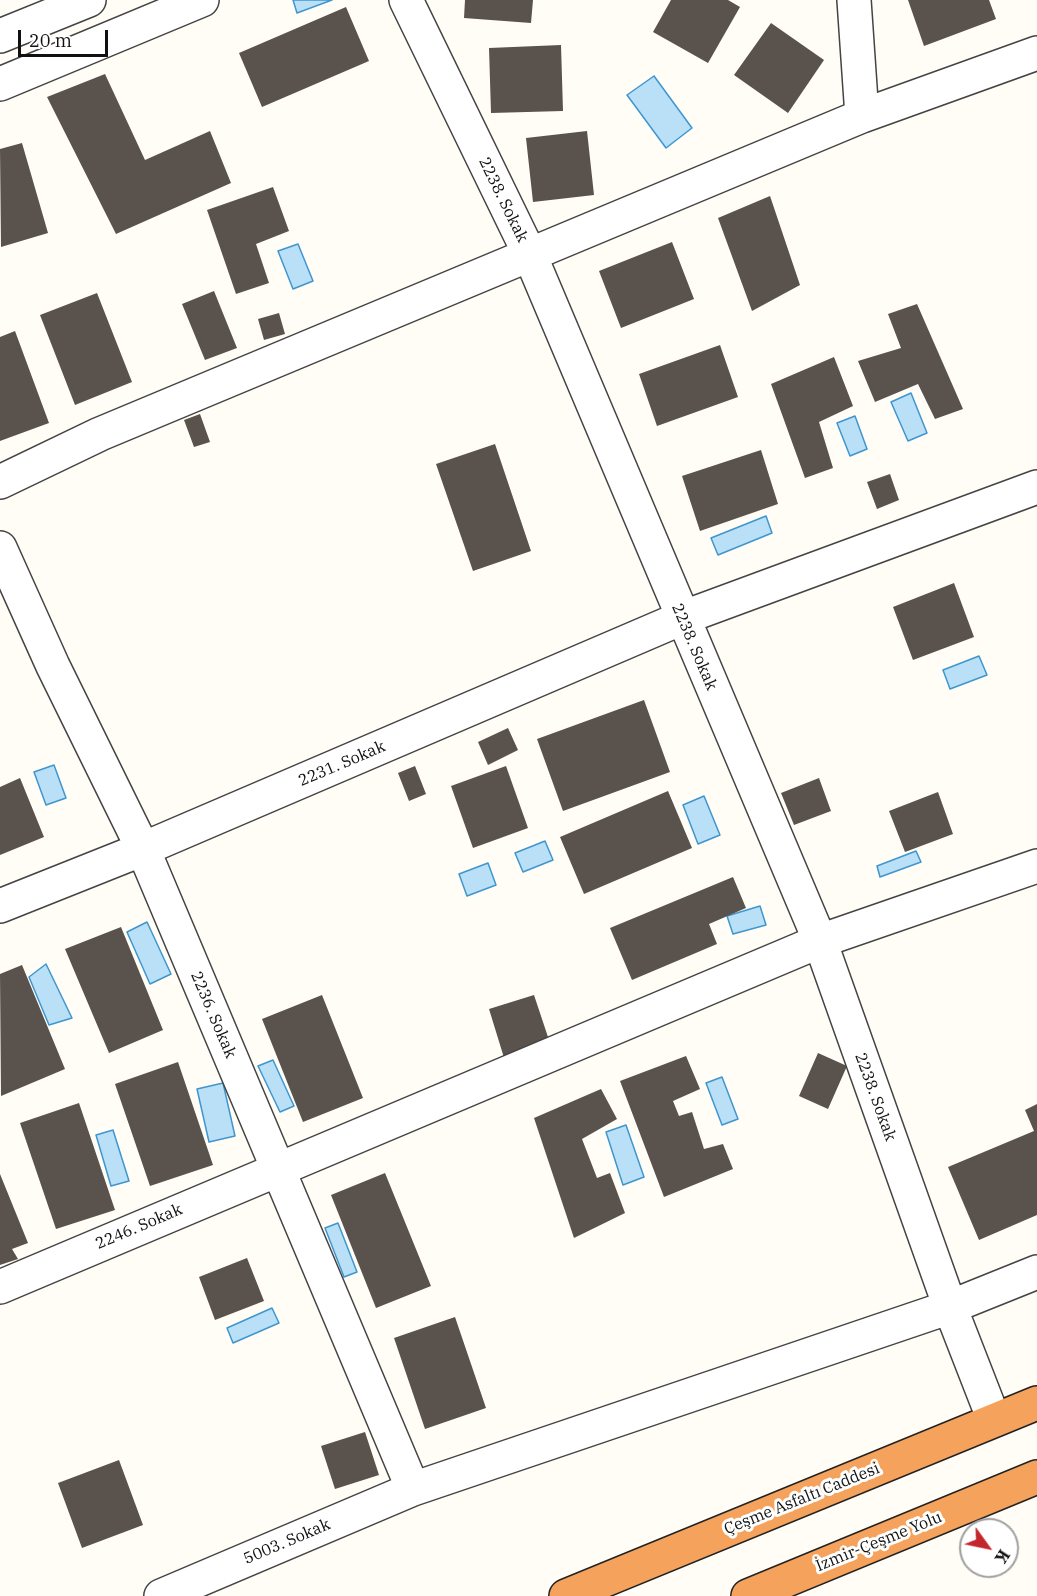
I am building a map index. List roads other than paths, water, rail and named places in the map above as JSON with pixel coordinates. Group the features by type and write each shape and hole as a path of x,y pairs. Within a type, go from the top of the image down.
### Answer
{"highway":[{"name":"Çeşme Asfaltı Caddesi","path":"566,1596 1037,1403"},
{"name":"İzmir-Çeşme Yolu","path":"748,1596 1024,1482"}],"street":[{"path":"0,36 89,0"},
{"path":"0,84 202,0"},
{"name":"2238. Sokak","path":"406,0 530,255 820,941 950,1307 994,1420"},
{"path":"854,0 862,116"},
{"path":"0,482 100,434 862,116 1037,53"},
{"name":"2231. Sokak","path":"0,906 143,849 682,618 1037,487"},
{"name":"2236. Sokak","path":"0,548 53,666 143,849 413,1489"},
{"name":"2246. Sokak","path":"0,1287 820,941 1037,866"},
{"name":"5003. Sokak","path":"160,1596 413,1489 950,1307 1037,1272"}],"water":[{"path":"293,0 332,0 297,13"},
{"path":"654,76 692,128 666,148 627,95"},
{"path":"298,244 313,281 293,289 278,251"},
{"path":"911,393 927,433 908,441 891,402"},
{"path":"855,416 867,449 850,456 837,423"},
{"path":"766,516 772,533 718,555 711,538"},
{"path":"979,656 987,675 950,689 943,670"},
{"path":"54,765 66,798 46,805 34,772"},
{"path":"704,796 720,835 698,844 683,805"},
{"path":"545,841 553,860 523,872 515,853"},
{"path":"916,851 921,862 880,877 877,866"},
{"path":"488,863 496,885 467,896 459,874"},
{"path":"760,906 766,925 733,934 727,916"},
{"path":"147,922 171,974 150,984 127,932"},
{"path":"46,964 72,1018 49,1025 29,977"},
{"path":"273,1060 294,1106 280,1112 258,1066"},
{"path":"722,1077 738,1119 722,1125 706,1083"},
{"path":"223,1083 235,1136 209,1142 197,1089"},
{"path":"626,1125 644,1177 623,1185 606,1132"},
{"path":"113,1130 129,1181 111,1186 96,1135"},
{"path":"338,1223 357,1272 344,1277 325,1228"},
{"path":"272,1308 279,1323 233,1343 227,1328"}]}
